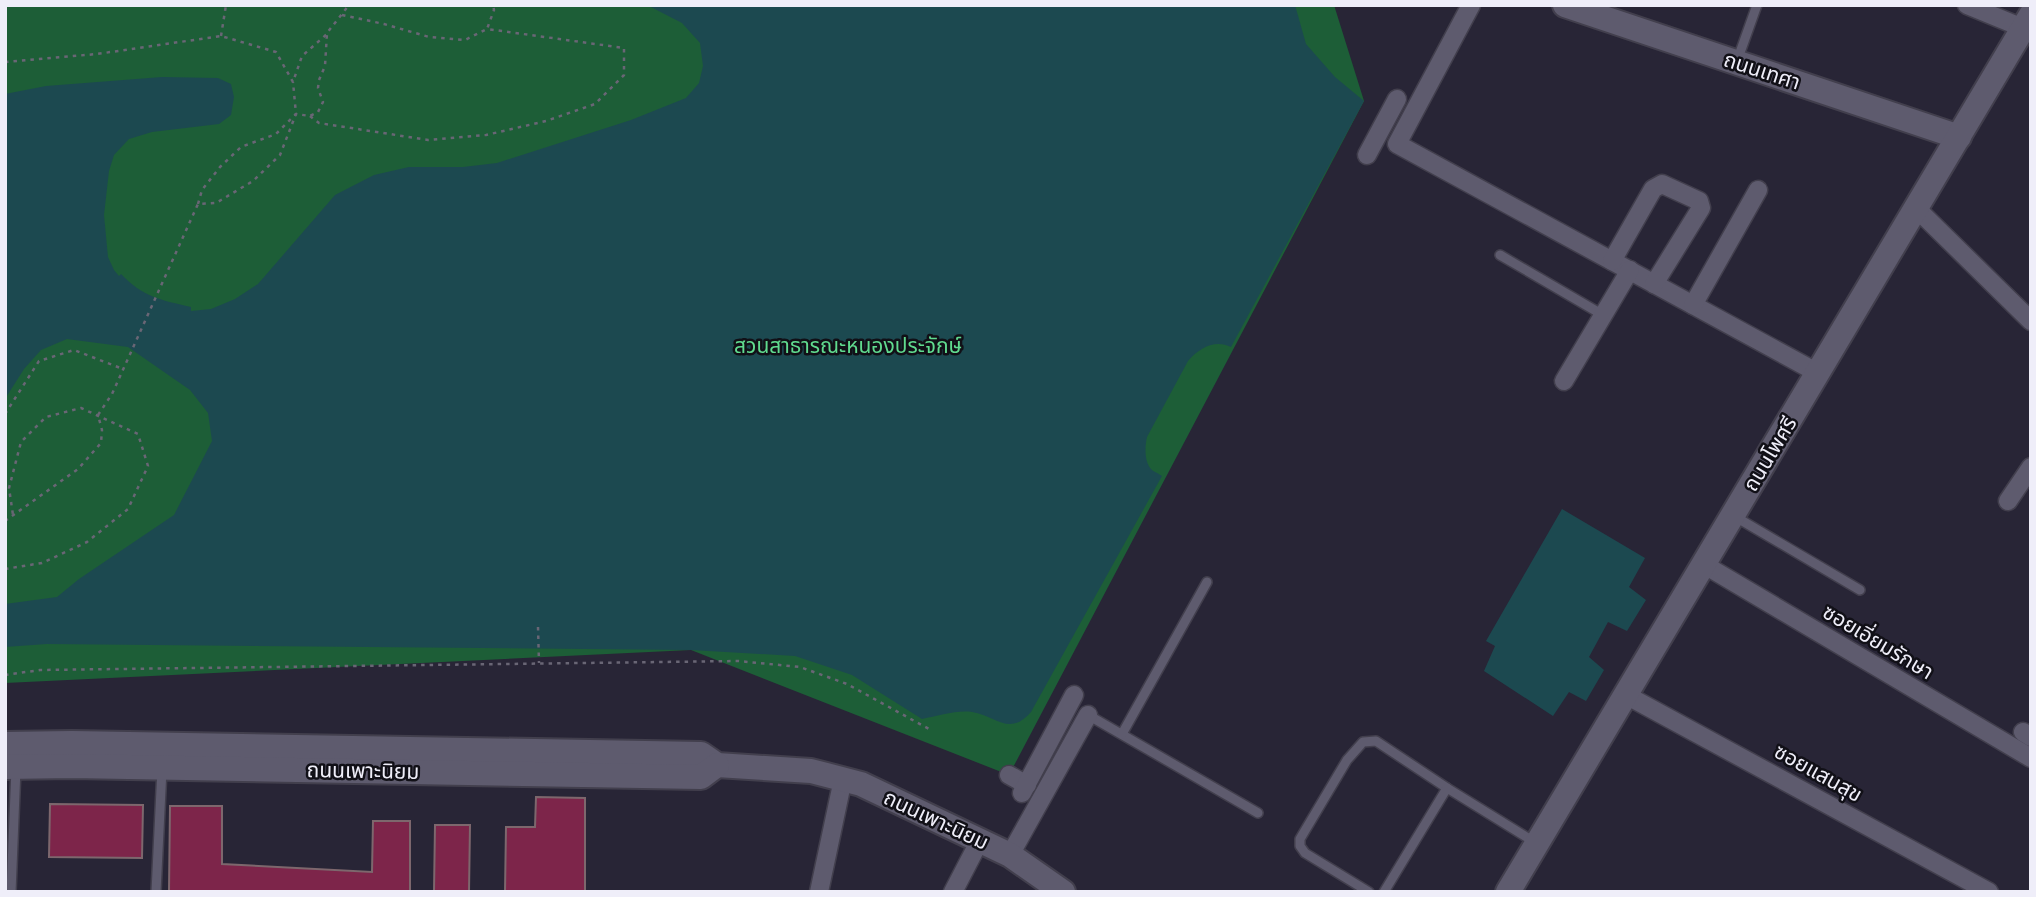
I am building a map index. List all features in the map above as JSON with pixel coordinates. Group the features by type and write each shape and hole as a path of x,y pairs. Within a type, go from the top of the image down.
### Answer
{"street":[{"path":"1471,5 1397,144 1818,373"},
{"name":"ถนนเทศา","path":"1565,5 1959,137"},
{"path":"1967,5 2028,25"},
{"name":"ถนนโพศรี","path":"1508,892 2028,25"},
{"path":"1367,155 1397,99"},
{"path":"1612,261 1657,186 1662,184 1699,201 1701,208 1654,284"},
{"path":"1693,305 1758,190"},
{"path":"1916,208 2031,321"},
{"path":"1564,381 1630,270"},
{"path":"2008,501 2031,467"},
{"name":"ซอยเอี่ยมรักษา","path":"1703,564 2031,758"},
{"path":"1009,775 1025,789 1074,695"},
{"name":"ซอยแสนสุข","path":"1626,695 1989,892"},
{"path":"1010,855 1088,715"},
{"name":"ถนนเพาะนิยม","path":"9,759 86,743 701,754 717,765 811,771 861,784 1010,855 1063,892"},
{"name":"ถนนเพาะนิยม","path":"9,759 162,767 701,777 717,765"},
{"path":"819,892 843,779"},
{"path":"953,892 980,841"}],"lane":[{"path":"1736,62 1757,5"},
{"path":"1500,255 1603,315"},
{"path":"1733,515 1860,590"},
{"path":"1122,734 1207,582"},
{"path":"1088,715 1258,813"},
{"path":"1369,892 1305,853 1300,846 1300,839 1347,760 1363,742 1376,741 1537,844"},
{"path":"9,759 11,892"},
{"path":"156,892 162,767"},
{"path":"1384,892 1447,788"}],"path":[{"path":"221,36 226,5"},
{"path":"293,82 302,56 327,33 349,5"},
{"path":"487,29 494,10 493,5"},
{"path":"296,114 310,116 319,123 428,139 486,135 546,121 594,104 624,75 624,48 487,29 466,40 429,37 342,15"},
{"path":"310,116 318,111 323,102 318,88 325,66 327,33"},
{"path":"5,62 97,54 221,36 276,52 293,82 296,114 280,155 253,181 216,203 198,204"},
{"path":"5,521 78,469 101,443 102,430 98,415 112,394 202,190 220,167 241,147 276,134 296,114"},
{"path":"5,414 39,361 74,350 123,369"},
{"path":"5,569 42,563 88,542 128,509 148,466 138,435 81,408 46,417 21,442 9,488 13,515"},
{"path":"538,627 539,663"},
{"path":"5,675 40,670 738,661 800,667 847,684 929,730"}],"green space":[{"name":"สวนสาธารณะหนองประจักษ์","path":"5,5 1334,5 1364,101 1009,775 691,650 5,683"}],"shaded area":[{"name":"สวนสาธารณะหนองประจักษ์","path":"647,5 1295,5 1306,44 1335,77 1364,101 1231,347 1213,344 1197,352 1188,361 1147,437 1147,462 1151,470 1162,476 1031,712 1016,723 1009,724 972,712 922,719 852,675 795,656 691,650 47,644 5,647 5,604 57,597 79,579 174,515 212,441 208,413 190,390 128,347 67,339 41,350 24,369 5,399 5,94 46,86 162,77 218,78 231,84 234,97 231,115 219,124 152,132 129,139 114,155 109,171 104,215 108,257 119,276 121,274 145,293 191,307 191,311 211,309 235,299 258,284 335,195 374,175 409,167 463,167 497,163 631,120 686,98 699,83 703,66 700,43 682,23"},
{"path":"1562,509 1645,558 1629,587 1646,600 1627,631 1608,622 1589,657 1604,670 1586,701 1569,692 1553,716 1484,671 1495,646 1486,641"}],"building":[{"path":"536,797 585,798 585,892 505,892 506,827 535,827"},
{"path":"50,804 143,805 142,858 49,857"},
{"path":"170,806 222,806 222,864 372,872 373,821 410,821 410,892 169,892"},
{"path":"435,825 470,825 469,892 434,892"}]}
